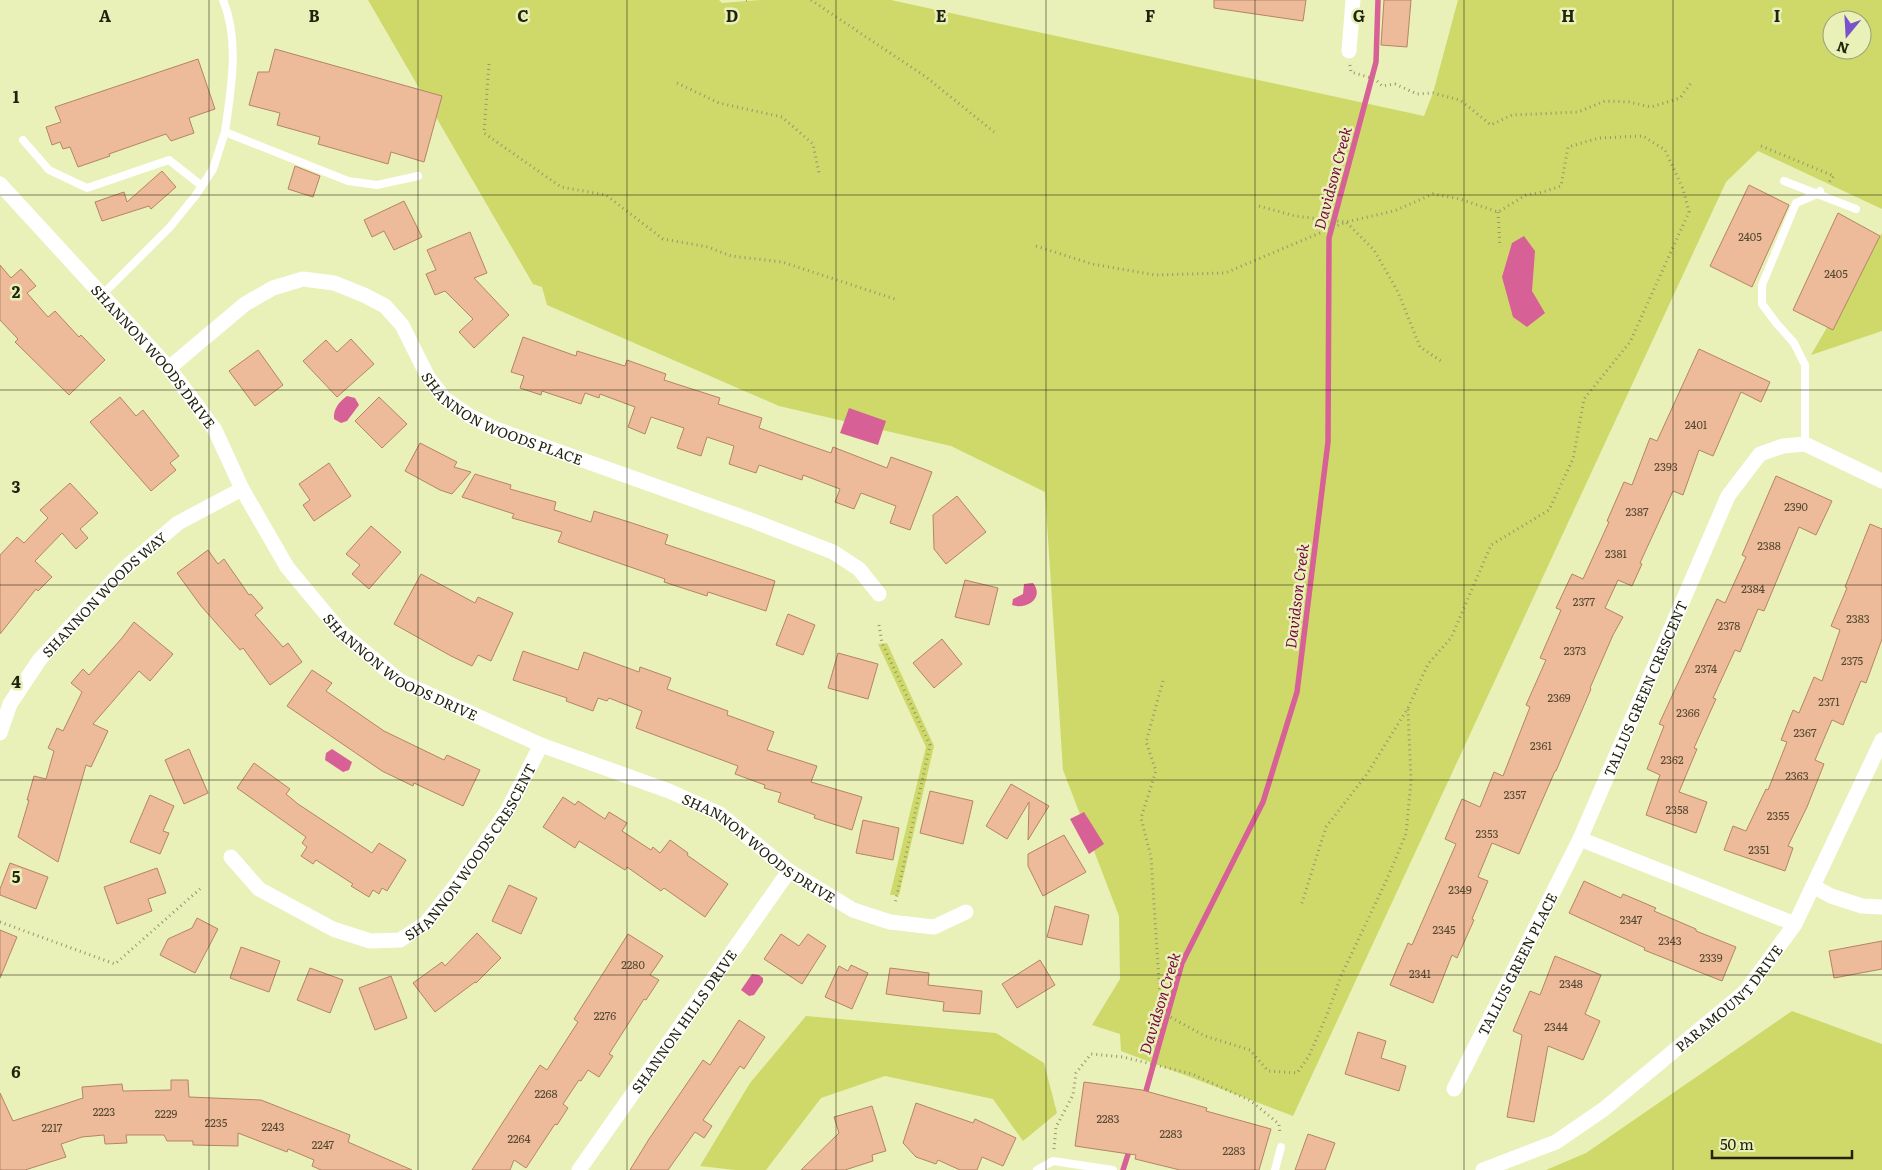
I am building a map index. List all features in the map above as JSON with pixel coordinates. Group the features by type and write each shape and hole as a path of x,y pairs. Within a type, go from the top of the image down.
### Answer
{"street":[{"path":"1349,51 1352,0"},
{"name":"SHANNON WOODS DRIVE","path":"0,184 169,368 215,430 242,489 287,567 340,632 400,681 541,745 669,791 720,814 789,871 853,910 890,922 934,927 966,912"},
{"name":"SHANNON WOODS PLACE","path":"169,368 245,304 273,288 303,280 334,283 385,306 402,325 428,377 444,398 468,415 493,428 756,522 833,552 859,569 879,594"},
{"path":"1805,444 1882,481"},
{"name":"TALLUS GREEN CRESCENT","path":"1580,838 1728,496 1760,454 1783,446 1805,444"},
{"name":"SHANNON WOODS WAY","path":"0,733 10,704 40,660 124,569 178,522 242,489"},
{"name":"SHANNON WOODS CRESCENT","path":"231,857 259,889 333,929 370,941 400,940 426,923 453,889 508,811 541,745"},
{"name":"PARAMOUNT DRIVE","path":"1483,1170 1556,1142 1604,1109 1746,991 1795,924 1880,748"},
{"path":"1580,838 1795,924"},
{"name":"TALLUS GREEN PLACE","path":"1454,1089 1580,838"},
{"name":"SHANNON HILLS DRIVE","path":"579,1170 789,871"},
{"path":"1813,886 1831,896 1862,906 1882,907"}],"lane":[{"path":"102,295 170,227 214,169 225,132 233,66 229,15 223,0"},
{"path":"225,132 348,181 376,185 418,176"},
{"path":"23,140 49,170 87,188 169,160 202,186"},
{"path":"1784,181 1819,192 1856,209"},
{"path":"1805,444 1805,365 1794,343 1762,304 1762,285 1796,204 1819,192"},
{"path":"1275,1170 1281,1147"},
{"path":"1036,1170 1053,1161 1113,1170"}],"path":[{"path":"811,0 926,77 994,132"},
{"path":"1349,51 1350,72 1375,79 1382,86 1395,84 1417,94 1433,94 1460,100 1491,125 1512,116 1578,112 1605,101 1629,102 1651,107 1680,98 1691,83"},
{"path":"489,64 484,133 561,187 606,195 663,240 708,247 731,256 782,262 895,300"},
{"path":"677,83 719,103 782,117 813,144 819,173"},
{"path":"1301,906 1326,828 1367,774 1408,708 1428,664 1451,638 1491,545 1549,510 1573,459 1584,399 1630,342 1689,212 1683,189 1665,150 1643,136 1599,138 1568,147 1561,186 1526,195 1498,212"},
{"path":"1761,146 1834,176 1819,192"},
{"path":"1036,246 1092,264 1155,275 1225,273 1346,222 1394,211 1433,194 1460,199 1498,212"},
{"path":"1259,206 1295,216 1346,222 1374,250 1398,292 1420,347 1441,361"},
{"path":"1498,212 1500,247"},
{"path":"879,625 882,643 930,745 895,904"},
{"path":"1163,681 1146,742 1156,771 1141,818 1151,856 1161,1012 1205,1036 1250,1050 1268,1071 1297,1073 1309,1056 1341,976 1406,834 1411,781 1408,708"},
{"path":"0,922 115,964 201,888"},
{"path":"1053,1161 1056,1127 1073,1095 1076,1073 1092,1054 1123,1057 1192,1074 1252,1100 1279,1124 1281,1147"}],"green space":[{"path":"368,0 719,0 722,3 760,0 891,0 1424,116 1433,93 1458,0 1882,0 1882,209 1758,151 1726,182 1293,1116 1121,1051 1120,1034 1092,1025 1120,979 1119,916 1063,770 1045,492 951,446 779,406 547,305 542,287 533,284"},
{"path":"1882,233 1882,331 1811,355 1880,236"},
{"path":"887,643 934,746 899,895 890,895 926,747 878,644"},
{"path":"1792,1011 1882,1044 1882,1170 1546,1170 1586,1153"},
{"path":"806,1016 996,1033 1044,1063 1057,1113 1023,1141 993,1099 885,1076 821,1098 766,1170 735,1170 700,1166 750,1083"}],"shaded area":[{"path":"1524,236 1535,251 1532,291 1545,313 1527,327 1513,317 1502,277 1512,243"},
{"path":"347,396 355,398 359,405 347,421 341,423 334,419 334,412 339,403"},
{"path":"849,408 886,421 878,445 840,433"},
{"path":"1033,583 1037,593 1032,602 1023,606 1012,605 1013,599 1023,594 1024,584"},
{"path":"332,749 352,762 349,770 343,772 325,760 326,753"},
{"path":"1084,812 1104,844 1089,854 1070,819"},
{"path":"752,974 759,975 763,978 763,982 754,995 749,996 741,990"}],"building":[{"path":"1214,0 1306,0 1303,21 1214,8"},
{"path":"1384,0 1411,0 1407,47 1381,45"},
{"path":"275,49 442,96 424,162 391,152 388,164 318,144 320,137 277,125 280,113 249,105 258,72 269,72"},
{"path":"198,59 215,109 189,118 194,133 171,141 166,134 78,167 70,147 63,149 60,142 52,145 46,127 61,122 55,107"},
{"path":"295,166 320,176 313,197 288,189"},
{"path":"162,171 176,187 151,209 149,206 102,221 95,202 124,192 127,202"},
{"path":"1749,185 1789,205 1752,287 1710,266"},
{"path":"404,201 422,237 394,250 384,231 372,237 364,220"},
{"path":"1838,213 1880,236 1833,330 1793,310"},
{"path":"470,232 487,273 474,278 509,315 474,348 459,332 473,319 445,291 435,295 426,274 436,270 427,250"},
{"path":"0,265 11,278 21,269 36,286 27,293 48,317 55,311 79,337 81,335 105,360 69,395 15,342 18,339 0,320"},
{"path":"523,337 576,356 577,351 625,366 627,360 666,374 664,380 720,398 718,404 762,418 759,428 831,453 833,447 887,468 891,457 932,472 910,530 890,523 896,506 861,493 854,509 835,502 840,489 803,475 802,480 759,465 756,473 729,464 734,446 707,437 701,456 677,448 684,428 651,417 645,434 628,427 635,407 600,394 599,398 585,393 581,404 542,391 541,395 520,388 524,376 511,372"},
{"path":"351,339 374,364 337,397 303,361 326,340 337,352"},
{"path":"1699,349 1770,382 1761,402 1741,392 1713,456 1699,450 1683,495 1673,491 1640,563 1642,564 1632,586 1618,580 1605,608 1623,617 1613,635 1556,771 1519,854 1492,843 1478,877 1488,881 1472,919 1474,920 1457,958 1452,955 1433,1003 1390,985 1408,943 1412,945 1456,844 1445,839 1462,799 1480,807 1494,772 1503,776 1530,707 1526,705 1546,660 1540,658 1561,610 1556,608 1572,574 1583,579 1609,522 1607,521 1624,482 1632,485 1650,438 1657,441"},
{"path":"258,350 283,385 255,406 229,371"},
{"path":"120,397 136,416 143,410 179,456 170,463 176,470 151,491 90,422"},
{"path":"379,397 407,424 382,448 355,421"},
{"path":"420,443 457,462 454,467 471,472 452,494 440,490 405,471"},
{"path":"329,463 351,496 314,521 303,505 310,500 299,484"},
{"path":"475,474 511,485 510,489 556,502 554,510 591,522 594,511 668,535 665,544 775,581 766,611 708,592 707,596 664,582 665,579 558,542 562,532 512,518 514,514 462,497"},
{"path":"1776,476 1832,501 1816,535 1799,527 1764,611 1758,609 1740,652 1735,650 1713,698 1716,699 1694,748 1697,749 1679,792 1707,802 1696,833 1646,815 1660,775 1647,769 1664,726 1659,724 1717,599 1725,603 1746,557 1742,555"},
{"path":"70,483 98,513 80,529 88,538 76,549 62,533 35,561 52,577 38,591 36,589 0,634 0,555 17,537 24,543 48,518 40,510"},
{"path":"957,496 986,532 946,564 934,549 933,515"},
{"path":"1870,524 1882,529 1882,639 1866,683 1861,681 1843,725 1832,720 1815,760 1824,764 1807,807 1788,846 1793,848 1785,871 1724,850 1733,826 1746,831 1766,789 1768,790 1787,742 1781,740 1793,710 1799,713 1814,677 1822,681 1840,630 1831,626"},
{"path":"371,526 401,552 369,589 352,574 360,565 346,554"},
{"path":"208,550 218,564 224,559 249,595 251,594 263,608 255,615 283,647 288,643 302,662 270,685 243,648 240,650 201,606 177,573"},
{"path":"421,574 475,603 478,597 513,613 491,661 478,655 472,666 394,624"},
{"path":"965,580 998,588 989,625 955,617"},
{"path":"788,614 815,625 803,655 776,645"},
{"path":"134,622 173,654 150,681 139,671 93,724 108,731 91,767 86,765 58,862 18,837 34,776 46,779 54,751 48,748 57,728 63,731 82,692 71,683 83,669 89,675"},
{"path":"942,639 962,664 934,688 913,663"},
{"path":"523,651 578,670 584,652 639,672 640,667 671,678 667,689 728,711 727,715 774,732 767,750 817,766 811,782 862,797 852,830 814,818 815,815 778,802 781,793 764,788 765,785 735,774 738,766 636,728 642,711 609,698 607,701 598,698 593,711 566,701 567,698 513,680"},
{"path":"838,653 878,664 868,699 828,688"},
{"path":"312,670 332,683 326,691 384,731 444,760 447,755 480,770 463,806 414,783 413,786 382,771 287,706"},
{"path":"189,749 208,793 184,804 165,760"},
{"path":"254,763 290,789 286,794 298,804 372,853 379,843 406,860 387,891 382,888 379,894 373,890 369,897 351,886 353,884 316,860 313,864 301,856 307,847 302,843 306,837 237,788"},
{"path":"1011,784 1049,806 1028,840 1029,802 1007,839 986,826"},
{"path":"930,791 973,801 963,844 920,833"},
{"path":"150,795 174,806 163,831 169,833 160,854 130,842"},
{"path":"563,797 575,805 578,801 605,819 609,812 627,823 622,831 651,850 653,847 660,853 670,840 688,853 687,855 728,884 705,917 664,888 661,891 627,867 625,870 579,841 575,848 543,827"},
{"path":"863,820 899,828 893,860 856,853"},
{"path":"1064,835 1086,872 1043,896 1028,866 1028,854"},
{"path":"10,863 48,877 36,909 0,895 0,889"},
{"path":"157,868 166,893 148,899 152,911 117,924 104,887"},
{"path":"1584,881 1621,898 1623,894 1656,908 1654,911 1736,947 1722,981 1644,950 1645,948 1569,913"},
{"path":"509,885 537,898 521,934 492,921"},
{"path":"1055,906 1089,915 1082,945 1047,937"},
{"path":"197,918 218,929 195,973 160,955 168,939 192,928"},
{"path":"0,930 17,937 0,978"},
{"path":"477,933 501,958 476,983 435,1012 413,983 442,962 445,966"},
{"path":"628,934 663,956 650,975 659,980 646,1000 644,999 609,1054 613,1056 599,1077 588,1070 581,1081 579,1080 563,1104 568,1108 526,1168 514,1160 510,1170 472,1170 540,1065 547,1070 578,1022 574,1019"},
{"path":"781,934 799,946 808,934 826,946 802,984 764,959"},
{"path":"1882,941 1882,969 1834,978 1829,951"},
{"path":"241,947 280,961 269,992 230,978"},
{"path":"1555,956 1601,975 1585,1014 1600,1021 1583,1060 1548,1046 1534,1122 1507,1117 1522,1035 1513,1031 1530,991 1540,995"},
{"path":"1040,960 1055,985 1017,1008 1002,984"},
{"path":"851,965 868,973 852,1009 825,997 839,966 848,971"},
{"path":"310,968 343,980 330,1013 297,1000"},
{"path":"890,968 929,973 928,985 982,991 980,1014 943,1011 944,1002 886,994"},
{"path":"391,976 407,1018 375,1030 359,988"},
{"path":"739,1020 765,1037 744,1069 740,1066 703,1120 712,1126 704,1138 695,1132 668,1170 630,1170 703,1060 710,1065"},
{"path":"1358,1032 1386,1041 1381,1058 1406,1066 1399,1091 1345,1074"},
{"path":"171,1080 188,1080 189,1097 261,1100 350,1135 348,1142 412,1170 321,1170 312,1166 314,1160 288,1149 287,1152 238,1133 238,1146 193,1145 193,1141 167,1141 164,1135 126,1135 127,1143 105,1144 104,1135 82,1137 61,1144 66,1157 25,1170 0,1170 0,1093 13,1121 83,1098 82,1087 122,1084 123,1091 171,1090"},
{"path":"1084,1082 1142,1090 1207,1108 1206,1111 1271,1129 1259,1170 1180,1170 1135,1159 1136,1155 1075,1146"},
{"path":"916,1103 973,1123 975,1119 1016,1138 1003,1166 982,1157 977,1170 960,1170 938,1160 936,1164 916,1157 903,1143"},
{"path":"872,1106 886,1151 872,1155 873,1161 845,1170 801,1170 839,1133 834,1117"},
{"path":"1308,1134 1335,1143 1325,1170 1295,1170"}],"waterway":[{"name":"Davidson Creek","path":"1144,1098 1182,963 1263,802 1297,692 1328,442 1329,238 1376,62 1378,0"},
{"name":"Davidson Creek","path":"1123,1170 1130,1148"}]}
